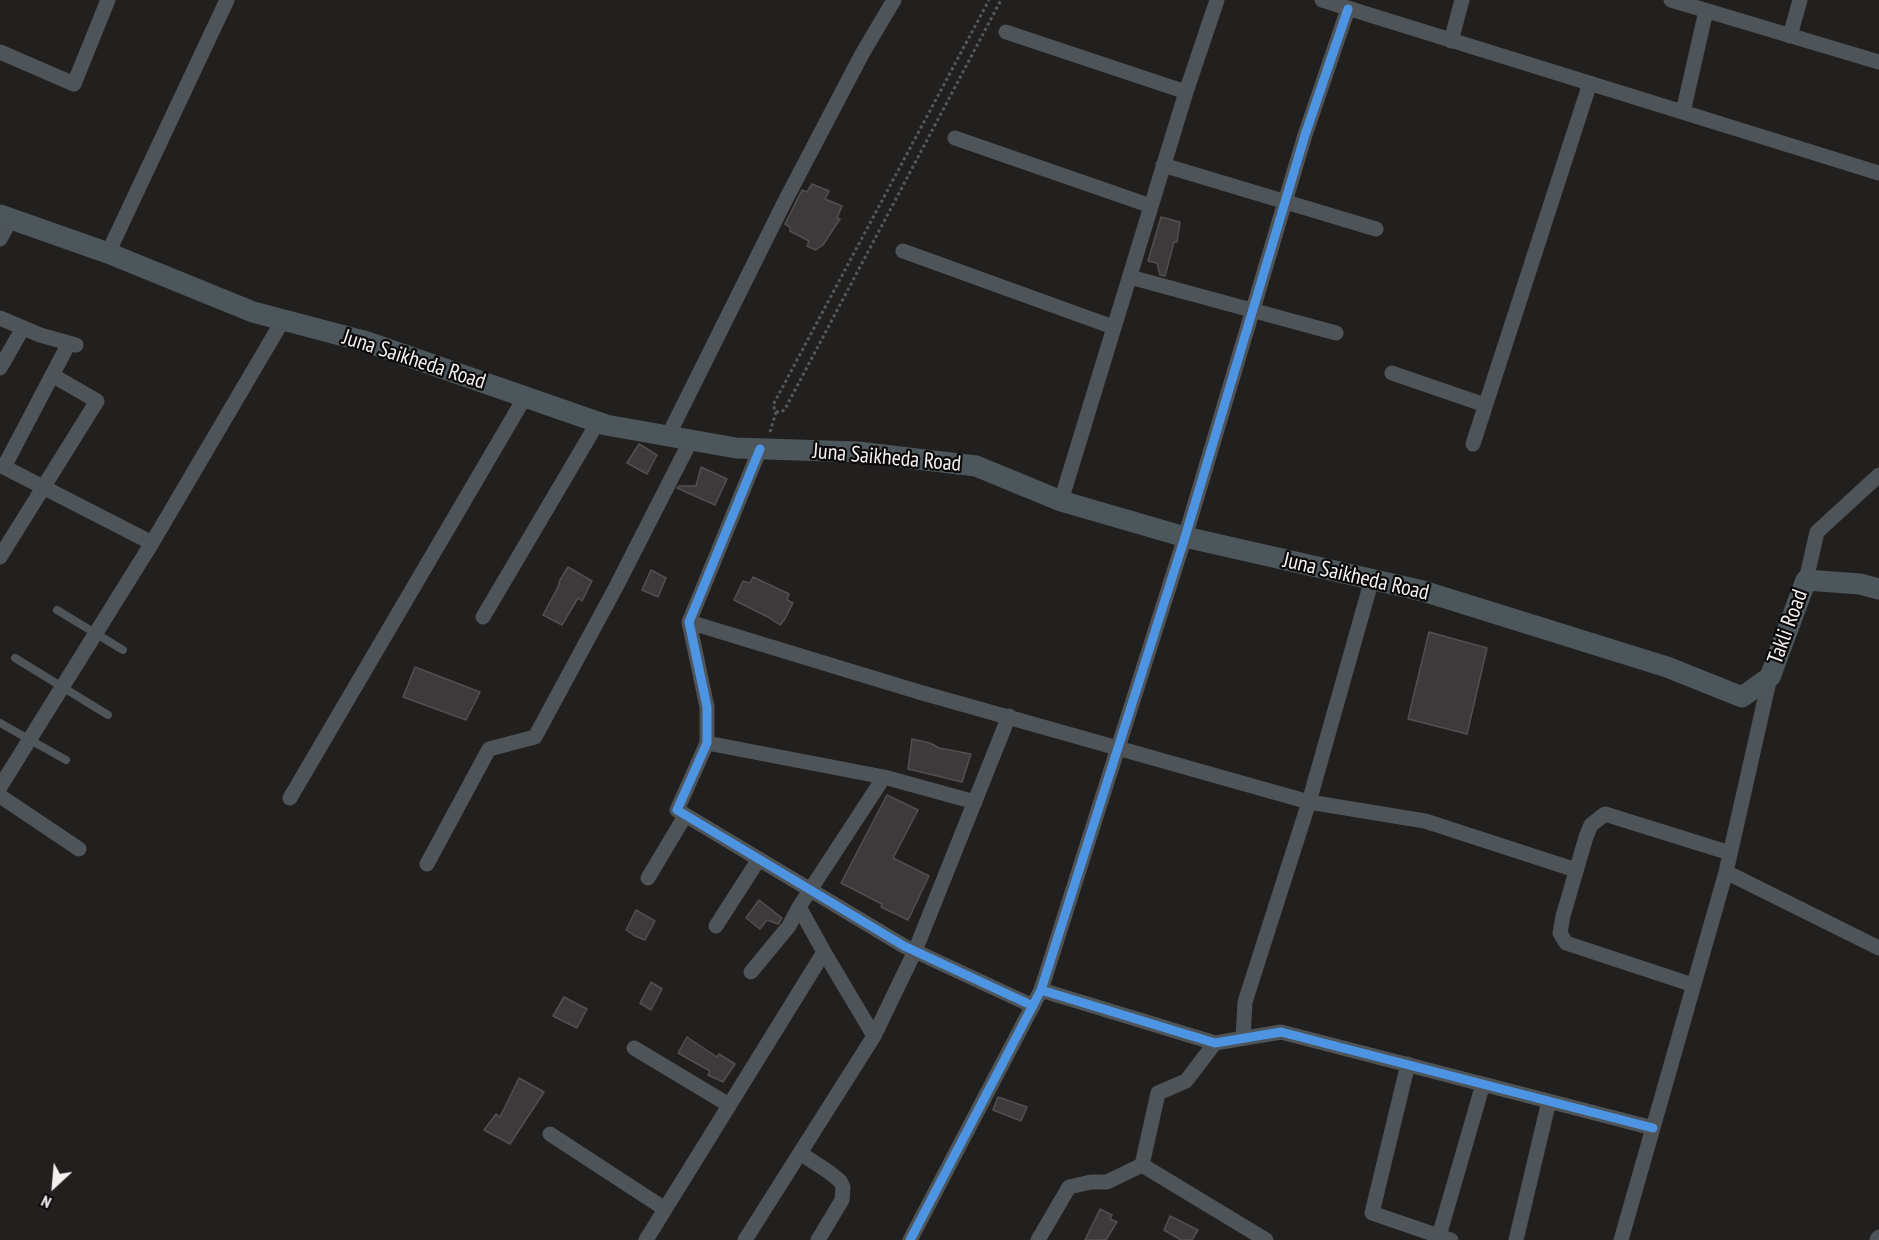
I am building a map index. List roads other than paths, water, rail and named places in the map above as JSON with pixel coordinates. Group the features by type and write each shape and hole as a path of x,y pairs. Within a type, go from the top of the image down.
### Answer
{"main road":[{"name":"Juna Saikheda Road","path":"6,217 108,253 253,312 367,342 598,422 736,448 858,452 976,466 1061,501 1185,537 1423,591 1666,667 1742,697 1770,677"},
{"name":"Takli Road","path":"1770,677 1806,580 1860,584 1879,589"}],"street":[{"path":"0,52 74,84 108,0"},
{"path":"108,253 227,0"},
{"path":"669,436 785,201 862,54 894,0"},
{"path":"1061,501 1186,92 1217,0"},
{"path":"1322,0 1879,172"},
{"path":"1451,40 1462,0"},
{"path":"1671,0 1879,62"},
{"path":"1790,36 1800,0"},
{"path":"910,1240 1041,990 1185,537 1305,135 1348,9"},
{"path":"1683,112 1706,11"},
{"path":"1006,32 1186,92"},
{"path":"1473,444 1590,83"},
{"path":"955,138 1151,206"},
{"path":"1164,165 1376,230"},
{"path":"0,239 6,217"},
{"path":"903,251 1113,327"},
{"path":"1130,277 1336,333"},
{"path":"0,318 40,335 73,344 52,375 2,466 152,543"},
{"path":"0,787 152,543 283,320"},
{"path":"0,368 23,328"},
{"path":"1392,373 1485,405"},
{"path":"0,557 97,401 52,375"},
{"path":"290,798 525,397"},
{"path":"483,617 598,422"},
{"path":"428,864 489,748 534,737 616,588 691,440"},
{"path":"763,449 689,622 707,706 707,743 677,810 915,951 1033,1006"},
{"path":"1806,580 1817,532 1879,475"},
{"path":"1243,1038 1245,1002 1309,802 1372,579"},
{"path":"689,622 919,692 1309,802 1425,821 1576,870"},
{"path":"1621,1240 1726,872 1770,677"},
{"path":"745,1240 874,1036 915,951 1009,716"},
{"path":"707,743 884,777 975,802"},
{"path":"751,972 789,926 884,777"},
{"path":"0,796 79,849"},
{"path":"1694,985 1566,943 1560,933 1576,870 1591,825 1605,814 1730,853"},
{"path":"648,878 685,816"},
{"path":"716,926 759,859"},
{"path":"1726,872 1879,948"},
{"path":"799,907 874,1036"},
{"path":"646,1240 824,952"},
{"path":"1041,990 1215,1043 1281,1032 1653,1128"},
{"path":"1142,1165 1158,1093 1186,1081 1215,1043"},
{"path":"634,1048 729,1105"},
{"path":"1408,1064 1372,1213 1445,1238 1484,1084"},
{"path":"1516,1240 1550,1101"},
{"path":"550,1134 665,1209"},
{"path":"800,1153 829,1172 840,1181 843,1187 842,1200 818,1240"},
{"path":"1038,1240 1069,1187 1091,1182 1107,1182 1142,1165"},
{"path":"1142,1165 1266,1240"}],"lane":[{"path":"57,610 123,650"},
{"path":"15,658 108,716"},
{"path":"0,723 66,760"}]}
